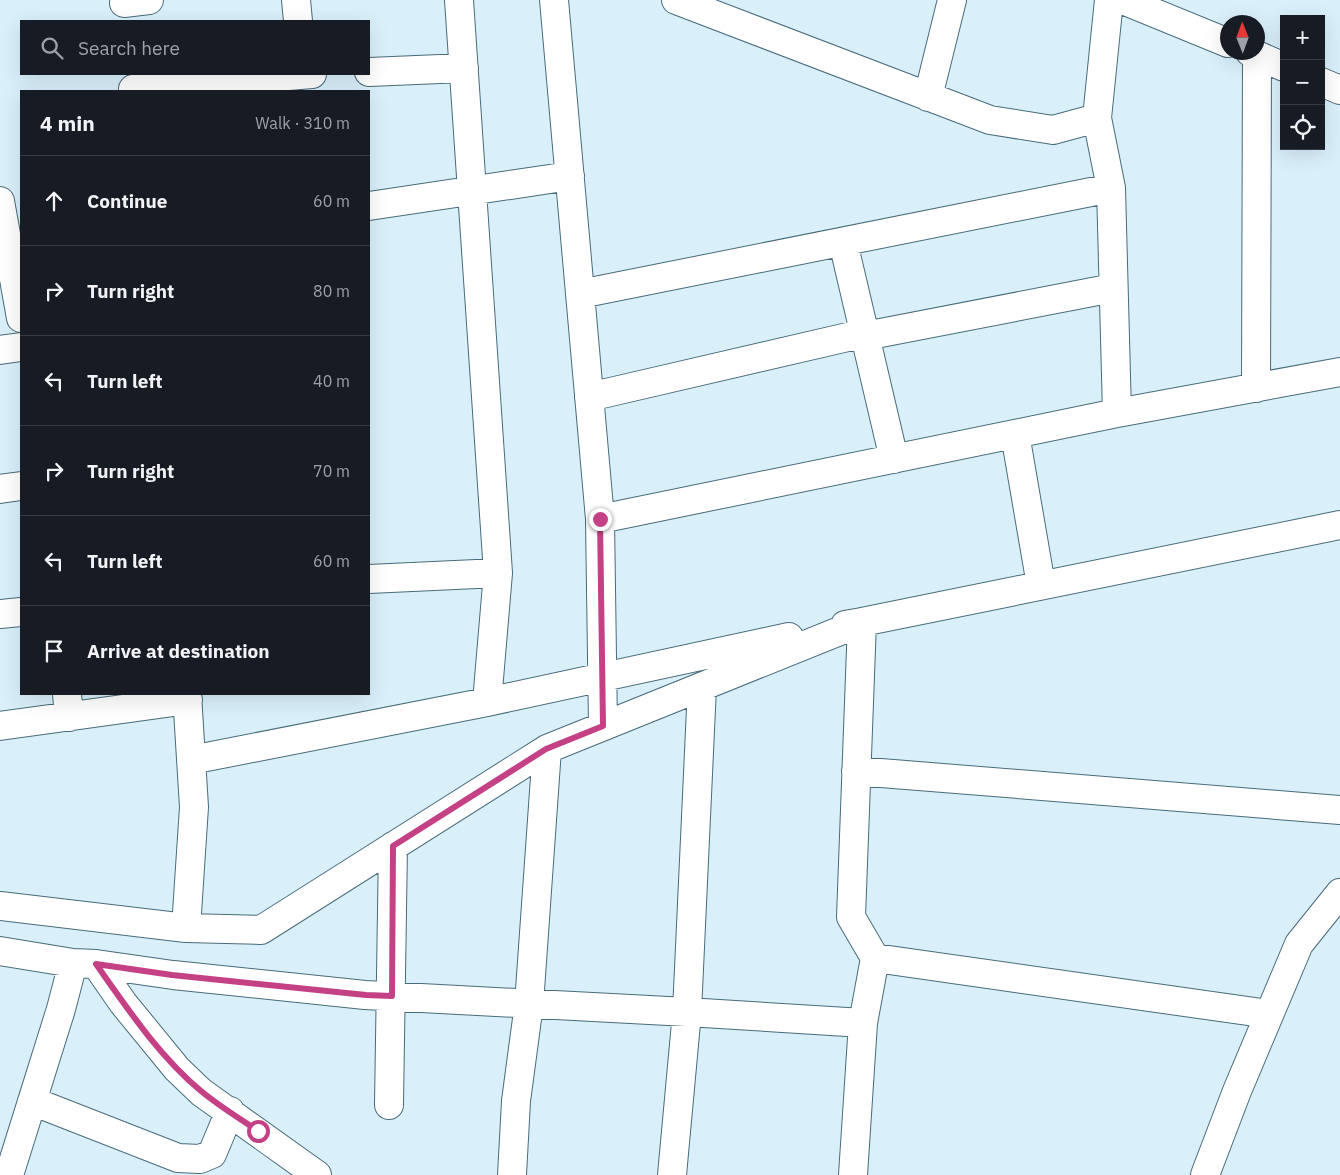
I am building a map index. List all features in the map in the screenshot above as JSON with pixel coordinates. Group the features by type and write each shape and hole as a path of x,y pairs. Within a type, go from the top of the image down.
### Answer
{"street":[{"path":"296,0 298,20"},
{"path":"459,0 498,573 487,702"},
{"path":"554,0 600,519 603,726"},
{"path":"676,0 990,120 1053,130 1097,118"},
{"path":"928,97 952,0"},
{"path":"1109,0 1097,118 1111,188 1117,413"},
{"path":"1135,2 1220,39"},
{"path":"1265,59 1280,65"},
{"path":"1253,60 1256,388"},
{"path":"370,72 464,68"},
{"path":"133,85 288,75"},
{"path":"303,75 304,90"},
{"path":"1325,84 1340,90"},
{"path":"370,206 570,176"},
{"path":"580,294 1111,188"},
{"path":"0,201 20,312"},
{"path":"843,242 894,459"},
{"path":"590,397 865,334 1114,288"},
{"path":"0,350 20,348"},
{"path":"600,519 1117,413 1340,372"},
{"path":"1015,434 1041,585"},
{"path":"0,489 20,486"},
{"path":"191,760 487,702 862,622 1340,525"},
{"path":"370,579 498,573"},
{"path":"0,614 20,612"},
{"path":"0,906 186,928 261,930 546,749 862,622"},
{"path":"853,1175 863,1023 875,958 851,917 862,622"},
{"path":"672,1175 686,1012 702,687"},
{"path":"0,726 68,705 187,697 194,807 186,928"},
{"path":"512,1175 516,1101 529,1004 546,749"},
{"path":"856,771 1340,810"},
{"path":"389,1105 393,846"},
{"path":"1205,1175 1237,1091 1299,944 1340,893"},
{"path":"0,951 172,975 366,995 863,1023"},
{"path":"875,958 1269,1014"},
{"path":"9,1175 61,1009 85,963"},
{"path":"85,963 123,1003 177,1069 201,1092 317,1175"},
{"path":"32,1101 178,1158 200,1159 212,1154 230,1111"}],"route":[{"path":"258,1131 201,1092 177,1069 123,1003 96,964 172,975 392,996 393,846 546,749 603,726 600,519"}]}
